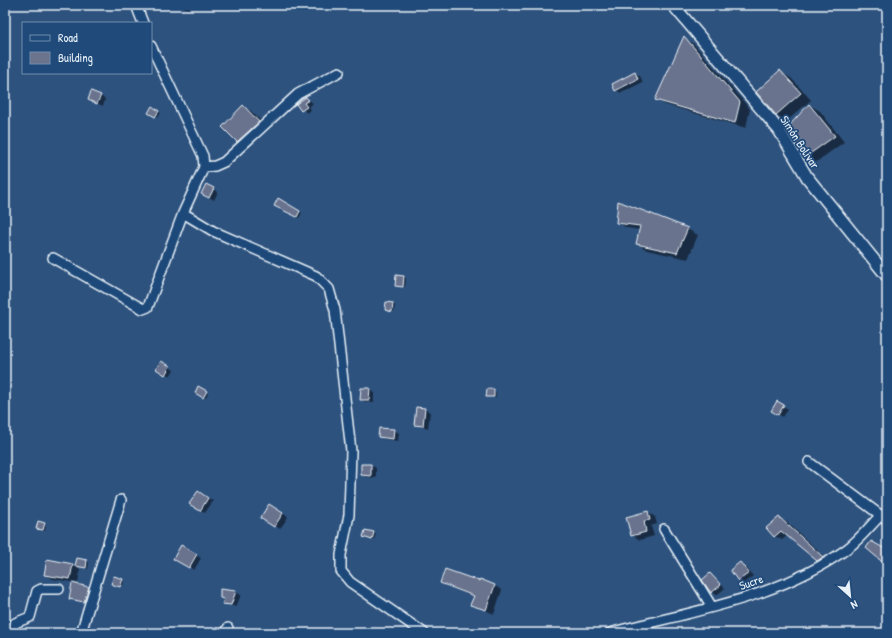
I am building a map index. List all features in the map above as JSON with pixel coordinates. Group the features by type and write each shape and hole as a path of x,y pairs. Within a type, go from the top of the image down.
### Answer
{"street":[{"path":"136,5 143,22"},
{"name":"Simón Bolívar","path":"673,5 779,130 807,177 887,276"},
{"path":"53,258 143,309 148,307 183,213 204,167 203,156 152,48"},
{"path":"204,167 215,166 224,162 298,94 339,72"},
{"path":"183,213 213,231 316,276 330,289 334,310 350,451 349,515 341,555 341,571 350,582 424,633"},
{"name":"Sucre","path":"610,633 712,607 757,594 791,581 821,566 849,547 884,518 809,462"},
{"path":"82,633 121,500"},
{"path":"664,528 712,607"},
{"path":"12,633 15,623 26,619 31,614 37,591 41,589 59,589"}],"building":[{"path":"684,36 740,102 735,123 655,100"},
{"path":"780,70 801,93 776,115 756,92"},
{"path":"635,72 638,79 615,91 612,84"},
{"path":"91,91 101,95 97,104 88,100"},
{"path":"306,97 309,100 304,103 307,107 301,111 296,104"},
{"path":"809,104 835,136 804,158 786,129"},
{"path":"243,105 259,122 237,142 222,127"},
{"path":"152,106 159,111 155,117 148,113"},
{"path":"206,184 214,188 209,198 201,194"},
{"path":"278,198 300,211 297,217 274,206"},
{"path":"618,201 688,228 677,253 636,244 640,226 616,223"},
{"path":"396,275 404,276 403,287 395,286"},
{"path":"386,302 393,303 392,312 385,310"},
{"path":"161,361 170,366 165,375 156,369"},
{"path":"198,386 207,391 203,398 195,393"},
{"path":"361,388 370,388 369,400 360,400"},
{"path":"487,389 494,389 494,397 486,397"},
{"path":"777,401 784,405 778,415 771,411"},
{"path":"416,407 425,408 423,426 414,425"},
{"path":"379,428 394,429 393,439 378,437"},
{"path":"361,464 371,464 371,476 361,475"},
{"path":"198,491 208,498 200,511 189,504"},
{"path":"269,504 283,513 274,527 260,518"},
{"path":"648,511 650,520 644,521 646,532 631,536 626,517"},
{"path":"779,517 823,557 817,561 781,531 774,537 766,528"},
{"path":"38,521 45,523 43,530 36,529"},
{"path":"365,530 374,532 372,540 363,537"},
{"path":"871,541 887,550 887,566 866,548"},
{"path":"181,545 197,554 189,568 173,559"},
{"path":"77,558 87,560 86,568 75,566"},
{"path":"47,559 73,564 70,579 44,575"},
{"path":"740,562 749,573 738,581 730,570"},
{"path":"445,569 495,585 486,610 470,605 474,596 440,583"},
{"path":"710,573 721,585 711,593 702,580"},
{"path":"114,576 123,579 120,587 111,584"},
{"path":"72,583 89,587 84,602 69,599"},
{"path":"220,589 236,591 231,605 222,604 224,599 220,598"}]}
